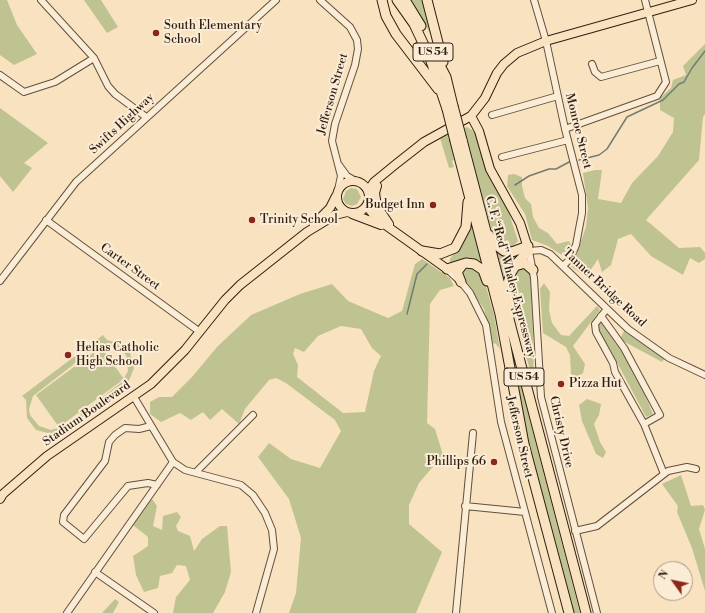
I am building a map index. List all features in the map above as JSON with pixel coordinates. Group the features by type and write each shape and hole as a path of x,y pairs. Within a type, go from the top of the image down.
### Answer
{"highway":[{"path":"382,0 386,16 396,34 444,97"},
{"name":"C. F. “Red” Whaley Expressway","path":"397,0 414,24 430,58 444,97 450,108"},
{"name":"C. F. “Red” Whaley Expressway","path":"405,0 414,13 446,77 450,108 458,140 484,225 586,613"},
{"path":"427,0 446,77"},
{"name":"C. F. “Red” Whaley Expressway","path":"458,140 466,181 500,314 524,444 569,613"},
{"path":"466,181 468,221 462,238 448,260 446,268 463,264 474,264 483,270 500,314"},
{"path":"484,225 496,245 504,251 512,252 528,248"},
{"path":"422,251 440,254 455,248"},
{"path":"513,336 508,282 514,267 528,248"},
{"path":"514,267 518,264 525,263 533,270"},
{"path":"461,282 457,272 463,264"}],"main road":[{"path":"394,231 372,214 369,209 370,188 374,182 424,142 471,116 486,98 497,73 504,64 517,53 546,41 692,0"},
{"path":"471,116 479,131 490,169 520,223 528,248"},
{"path":"307,232 330,208 337,192 346,182 359,182 396,164"},
{"path":"389,170 378,184 375,194 379,212 394,231"},
{"path":"307,232 335,215 362,210 369,199 368,191 359,182"},
{"path":"337,192 339,206 349,213 394,231"},
{"name":"Jefferson Street","path":"394,231 446,268"},
{"name":"Stadium Boulevard","path":"1,495 47,456 151,384 171,365 200,332 225,300 240,285 307,232"}],"street":[{"path":"41,0 94,58 108,86 115,94 146,116"},
{"name":"Swifts Highway","path":"0,281 76,182 146,116 276,0"},
{"name":"Jefferson Street","path":"320,0 350,27 357,40 358,49 355,66 333,133 332,141 340,176 337,192"},
{"name":"Monroe Street","path":"534,0 546,41 565,129 582,195 582,213 576,245 570,259 563,266"},
{"path":"565,129 657,96 660,89 666,82 645,0"},
{"path":"0,75 24,92 56,82 94,58"},
{"path":"592,64 595,72 601,77 660,61"},
{"path":"492,114 558,96"},
{"path":"502,157 568,140"},
{"path":"336,160 347,175 359,182"},
{"name":"Carter Street","path":"46,220 200,332"},
{"name":"Tanner Bridge Road","path":"528,248 546,251 563,266 606,310 646,343 669,358 705,375"},
{"name":"Christy Drive","path":"528,248 533,270 541,397 597,613"},
{"name":"Jefferson Street","path":"446,268 470,293 486,325 501,422 552,613"},
{"path":"606,310 595,324 596,332 613,363 615,372 644,424 664,474"},
{"path":"601,316 624,348 660,415 644,424"},
{"path":"134,397 172,462 185,470 242,484 253,495 265,513 272,530 274,549 256,613"},
{"path":"196,472 253,415"},
{"path":"151,426 139,429 125,428 115,435 109,442 105,461 64,515 63,522 84,539 128,486 148,483 157,485"},
{"path":"456,613 473,433"},
{"path":"67,613 172,462"},
{"path":"575,531 597,526 664,474 681,467 696,469"},
{"path":"465,506 525,512"},
{"path":"95,572 154,613"}],"green space":[{"path":"0,0 7,0 17,25 37,54 14,65 0,55"},
{"path":"84,0 101,0 118,27 107,33"},
{"path":"410,0 425,0 436,44 417,10"},
{"path":"705,44 705,114 703,117 699,160 646,220 679,248 700,247 705,253 705,259 699,263 690,258 683,275 651,256 631,234 618,239 611,265 602,272 598,259 586,277 572,267 586,227 588,208 583,173 602,170 598,199 621,203 632,183 658,156 673,132 674,118 660,110 660,98 671,88 673,80 686,75 683,66"},
{"path":"0,108 48,143 24,163 32,168 13,192 0,176"},
{"path":"467,127 475,132 485,169 505,201 518,241 512,247 507,248 498,242 493,234 466,141 464,128"},
{"path":"449,134 454,167 449,168 440,138"},
{"path":"514,174 522,177 522,186 525,198 531,204 533,217 539,228 548,233 557,244 569,241 571,245 567,254 563,256 548,246 532,240 525,214 507,186 508,175"},
{"path":"351,188 357,189 361,197 357,204 352,206 346,204 343,199 346,191"},
{"path":"472,223 483,264 450,265 450,259 460,245"},
{"path":"494,247 522,253 505,284 499,266"},
{"path":"422,259 450,278 454,286 440,290 430,304 427,423 435,429 443,455 419,483 409,505 409,524 442,552 416,613 289,613 296,593 301,538 289,499 258,457 269,443 291,459 320,468 341,431 335,420 286,383 276,378 269,380 245,409 239,424 222,409 210,420 203,412 191,420 180,413 161,422 150,414 150,402 159,397 172,397 192,377 217,347 251,315 300,294 332,284 348,301 388,318 402,311 415,264","holes":["341,326 361,329 372,348 381,356 374,371 365,412 343,413 297,377 298,365 293,354 295,348 304,352 318,336"]},
{"path":"468,266 477,269 483,276 494,315 500,349 495,343 493,344 484,309 462,278 461,271"},
{"path":"519,266 530,270 532,285 534,385 512,300 512,274"},
{"path":"544,283 550,292 549,310 552,323 561,335 569,336 597,306 600,310 573,346 585,364 583,373 577,377 571,374 570,355 566,347 543,333 540,289"},
{"path":"601,321 632,365 653,414 646,417 597,328 597,323"},
{"path":"624,331 665,358 662,362 623,341 621,337"},
{"path":"103,335 107,340 122,344 130,353 134,368 128,383 67,429 52,434 36,430 27,418 26,400 22,396","holes":["106,345 119,348 126,355 128,371 122,382 65,426 51,430 39,426 30,415 29,409 33,396 96,347"]},
{"path":"101,347 124,379 59,427 36,395"},
{"path":"520,375 530,421 580,613 571,613 525,438 514,376"},
{"path":"587,399 601,404 599,415 594,424 600,442 606,452 603,458 596,454 582,421 579,405"},
{"path":"681,475 691,506 703,505 705,510 699,529 705,549 705,591 692,548 677,512 678,506 662,484"},
{"path":"152,499 157,506 153,526 162,530 163,516 177,512 181,517 176,526 178,531 190,536 194,551 202,539 220,526 227,526 231,572 225,592 213,613 173,613 176,597 190,580 186,566 177,565 172,573 160,576 158,588 144,592 136,575 133,556 148,546 148,537 133,525"},
{"path":"115,599 119,602 113,613 102,613"}],"waterway":[{"path":"579,160 599,155 607,149 627,117 663,100 679,84 684,82 692,68 705,51"},
{"path":"515,185 529,176 549,169 556,169 571,161"},
{"path":"407,314 417,274 427,264"}],"place":[{"name":"South Elementary School","path":"156,33"},
{"name":"Budget Inn","path":"433,205"},
{"name":"Trinity School","path":"252,220"},
{"name":"Helias Catholic High School","path":"68,355"},
{"name":"Pizza Hut","path":"561,384"},
{"name":"Phillips 66","path":"494,462"}]}
